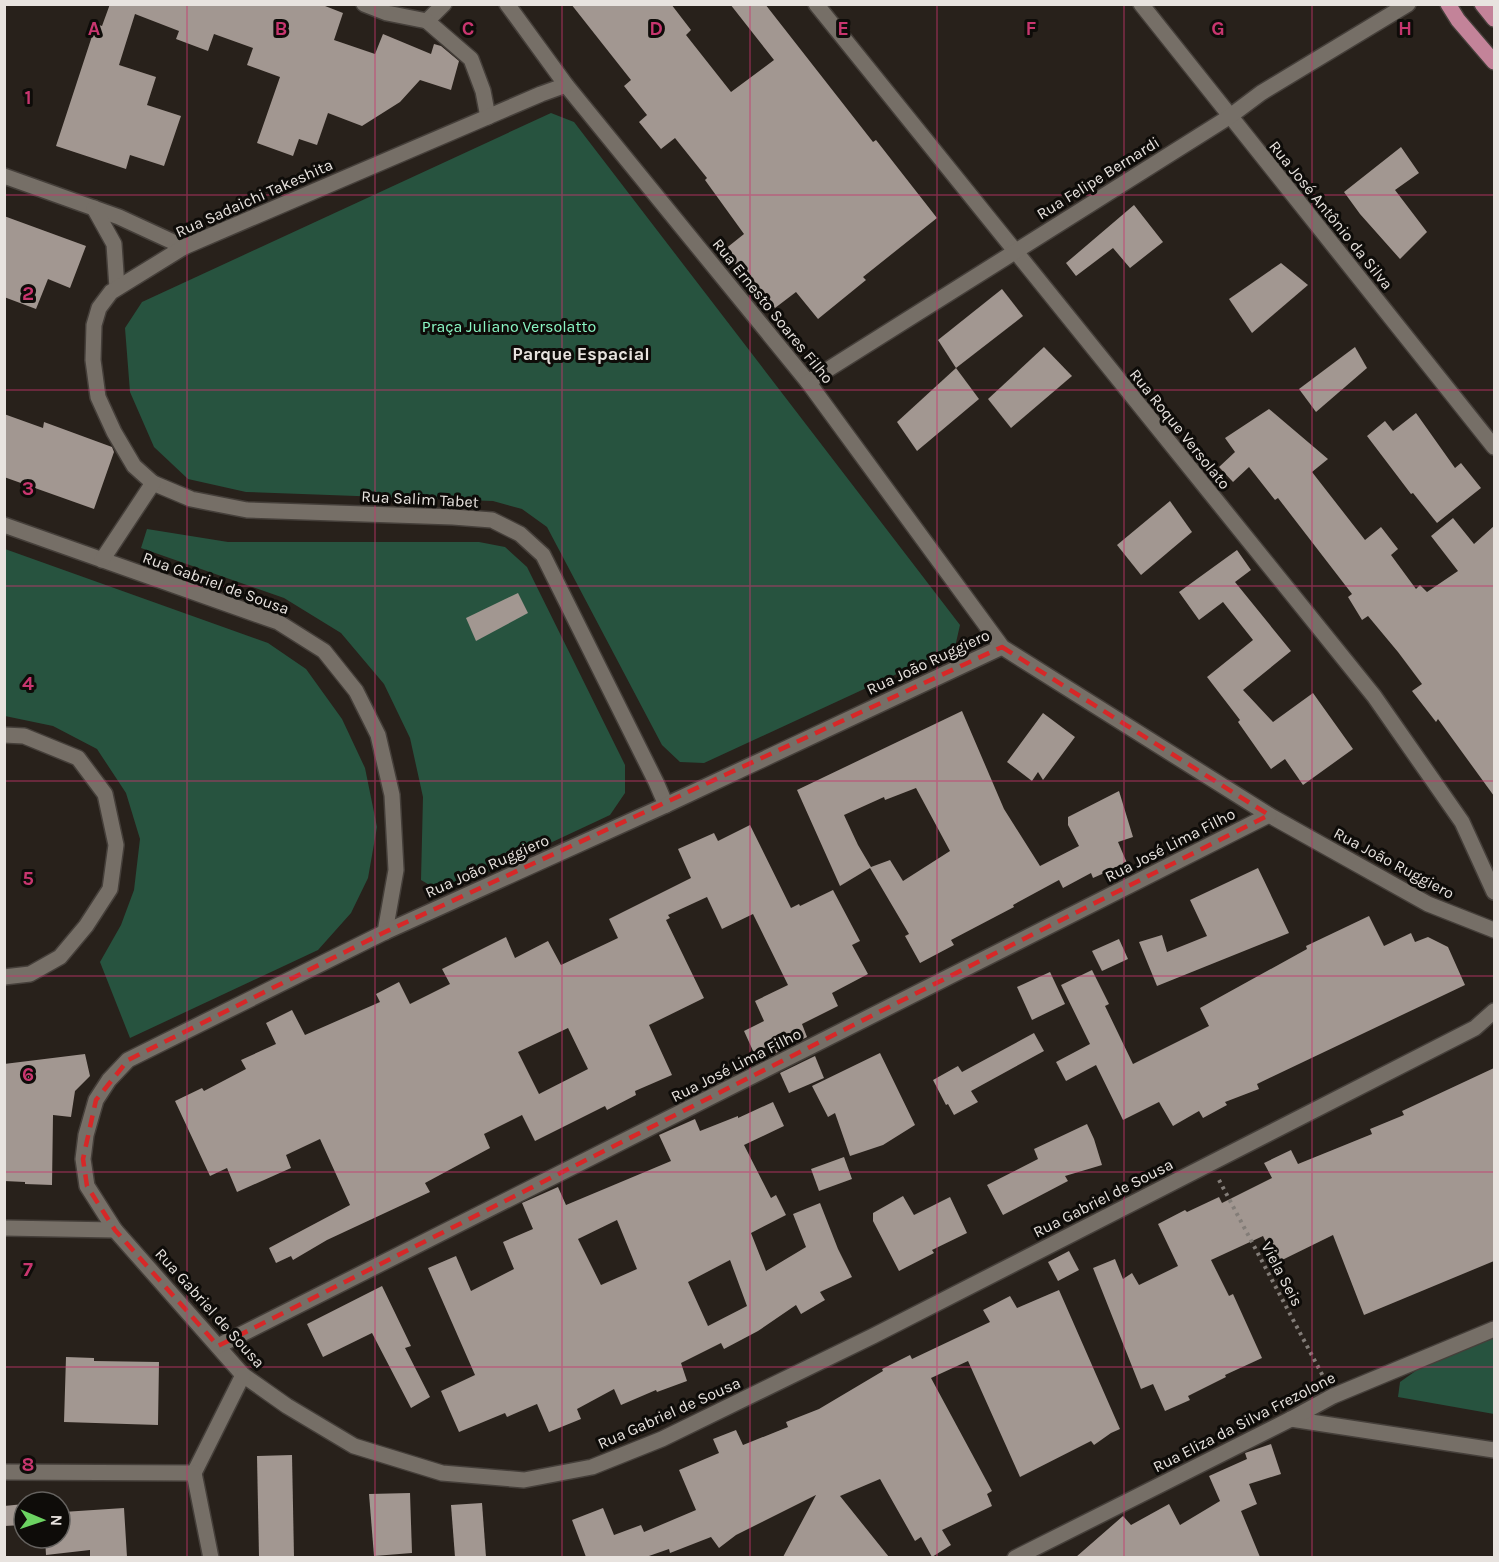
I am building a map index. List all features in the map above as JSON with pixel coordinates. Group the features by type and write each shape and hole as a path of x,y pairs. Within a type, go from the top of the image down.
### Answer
{"main road":[{"path":"1448,4 1458,20 1494,62"},
{"path":"1482,4 1494,19"}],"street":[{"path":"364,4 387,13 427,21 471,59 483,91 488,117"},
{"path":"427,21 444,4"},
{"name":"Rua Ernesto Soares Filho","path":"507,4 566,85 808,382 1002,647"},
{"name":"Rua Roque Versolato","path":"816,4 1374,696 1462,822 1494,892"},
{"name":"Rua José Antônio da Silva","path":"1141,4 1494,447"},
{"name":"Rua Felipe Bernardi","path":"808,382 1229,117 1261,93 1408,4"},
{"name":"Rua Sadaichi Takeshita","path":"153,483 134,466 114,432 98,397 93,360 94,325 99,308 111,292 184,247 566,85"},
{"path":"4,176 119,217 184,247"},
{"path":"94,208 114,244 117,288"},
{"path":"102,560 153,483"},
{"name":"Rua Salim Tabet","path":"153,483 191,499 247,510 482,519 492,520 520,534 543,555 666,806"},
{"name":"Rua Gabriel de Sousa","path":"4,525 278,622 324,651 356,691 378,735 392,795 396,870 385,932 128,1060 109,1080 96,1100 86,1135 83,1159 87,1186 115,1230 243,1375 287,1406 354,1446 442,1473 524,1480 592,1467 662,1439 873,1336 1475,1029 1494,1011"},
{"name":"Rua João Ruggiero","path":"385,932 666,806 1002,647 1269,815 1428,904 1494,930"},
{"path":"4,735 24,736 78,758 105,794 116,845 110,889 86,926 60,957 30,975 4,976"},
{"name":"Rua José Lima Filho","path":"218,1346 1269,815"},
{"path":"4,1228 115,1230"},
{"name":"Rua Eliza da Silva Frezolone","path":"1015,1557 1333,1396 1494,1329"},
{"path":"212,1557 194,1473 243,1375"},
{"path":"1291,1419 1494,1450"},
{"path":"4,1472 194,1473"}],"path":[{"name":"Viela Seis","path":"1210,1163 1333,1396"}],"highlighted area":[{"path":"1002,647 1269,815 218,1346 115,1230 87,1186 83,1159 96,1100 128,1060 385,932"}],"green space":[{"name":"Praça Juliano Versolatto","path":"551,113 574,122 960,625 955,647 704,763 680,762 662,745 547,527 522,509 493,501 246,492 188,479 154,447 130,392 125,328 142,302"},
{"path":"147,529 228,542 479,542 505,547 527,567 625,765 625,793 610,815 443,893 421,880 423,797 410,738 384,684 341,633 284,598 141,548"},
{"path":"5,549 268,643 306,669 342,719 365,768 377,827 368,878 351,913 318,950 130,1038 100,962 121,925 134,890 140,839 126,793 97,749 53,726 5,716"},
{"path":"1494,1336 1494,1414 1398,1397 1400,1382 1417,1370"}],"building":[{"path":"110,4 320,4 343,13 334,40 375,54 383,34 431,54 434,44 441,46 459,61 451,90 420,80 400,102 362,126 328,113 317,145 299,139 293,156 257,143 280,77 247,65 253,48 214,34 208,51 176,39 179,31 135,14 119,65 156,77 147,105 181,116 164,166 130,155 126,169 56,146 96,24 102,26"},
{"path":"571,4 671,4 691,30 686,35 731,92 774,60 730,4 765,4 873,142 876,140 937,218 863,277 866,280 818,319 796,292 775,308 750,276 747,279 724,250 744,234 705,180 707,178 675,138 661,149 639,122 647,115 624,86 631,80"},
{"path":"1401,147 1419,173 1395,190 1427,232 1400,259 1360,214 1344,192"},
{"path":"1134,205 1163,242 1130,268 1113,248 1076,276 1066,263"},
{"path":"4,216 86,246 70,288 48,279 36,309 4,297"},
{"path":"1281,263 1308,285 1252,333 1229,299"},
{"path":"1002,289 1023,316 956,368 938,340"},
{"path":"1044,347 1072,376 1011,428 988,399"},
{"path":"1355,347 1367,368 1316,412 1299,389"},
{"path":"956,368 979,399 917,451 897,422"},
{"path":"1269,409 1328,459 1312,472 1365,540 1381,527 1398,549 1391,555 1416,589 1420,585 1427,592 1458,571 1431,536 1453,518 1474,544 1494,526 1494,796 1438,719 1436,722 1412,691 1422,684 1368,616 1362,620 1348,597 1352,594 1278,498 1275,500 1249,467 1233,482 1219,467 1235,452 1225,438"},
{"path":"1416,413 1455,468 1461,463 1481,488 1437,523 1413,493 1411,494 1367,436 1385,421 1393,431"},
{"path":"4,414 43,428 44,422 112,447 114,452 94,509 4,477"},
{"path":"1170,501 1192,532 1141,575 1117,545"},
{"path":"1237,550 1251,570 1235,582 1291,651 1243,690 1273,722 1313,693 1353,749 1303,785 1285,759 1271,769 1238,722 1240,720 1207,677 1253,640 1223,602 1199,620 1179,592"},
{"path":"518,593 528,613 476,641 466,618"},
{"path":"962,711 1004,809 1040,866 1079,846 1068,825 1068,817 1119,791 1133,837 1118,842 1127,863 1093,878 1091,873 1063,888 1059,880 951,940 954,945 920,963 905,936 909,934 870,868 840,886 797,790","holes":["916,788 950,851 903,881 890,860 871,867 844,815 884,797 885,800"]},
{"path":"1043,713 1075,737 1043,780 1038,772 1032,781 1007,762"},
{"path":"750,825 791,908 833,890 860,941 852,945 868,974 832,993 838,1006 802,1024 807,1037 772,1055 768,1046 754,1053 744,1031 764,1021 755,1001 788,985 753,914 722,929 707,897 668,915 670,918 666,920 704,998 649,1025 672,1075 635,1091 636,1095 607,1110 605,1106 535,1141 522,1115 484,1134 490,1148 425,1183 430,1192 327,1240 293,1260 291,1256 276,1263 269,1248 350,1205 320,1139 286,1155 291,1168 237,1192 227,1168 210,1176 175,1101 202,1088 204,1091 246,1069 241,1060 276,1044 266,1023 292,1010 305,1035 380,1002 376,994 399,982 410,1004 450,984 442,969 506,937 515,958 548,941 561,965 618,938 609,919 691,878 678,849 714,833 718,841","holes":["568,1028 588,1069 539,1094 518,1052"]},
{"path":"1258,868 1289,933 1157,986 1139,942 1162,935 1167,952 1207,936 1190,900"},
{"path":"1369,916 1384,946 1411,933 1415,942 1428,937 1448,947 1465,985 1257,1084 1259,1089 1225,1102 1227,1105 1203,1118 1199,1111 1173,1126 1159,1102 1123,1120 1096,1065 1066,1081 1056,1062 1090,1044 1061,985 1092,970 1109,1004 1105,1006 1133,1064 1209,1026 1200,1008 1307,949 1306,946"},
{"path":"1119,939 1128,959 1102,971 1092,951"},
{"path":"1050,972 1065,1004 1032,1020 1017,987"},
{"path":"1034,1033 1044,1051 971,1091 978,1102 954,1115 933,1080 958,1066 962,1072"},
{"path":"880,1053 915,1125 883,1145 850,1156 835,1113 828,1117 812,1086"},
{"path":"85,1054 90,1076 75,1091 71,1117 53,1115 52,1185 4,1181 4,1064"},
{"path":"815,1056 824,1078 789,1093 780,1073"},
{"path":"1494,1068 1494,1261 1364,1315 1333,1235 1276,1263 1263,1236 1211,1260 1229,1296 1233,1294 1262,1358 1225,1375 1226,1377 1188,1396 1190,1400 1165,1411 1153,1384 1141,1389 1093,1268 1115,1259 1123,1279 1132,1273 1139,1285 1178,1266 1158,1224 1185,1210 1187,1212 1219,1197 1222,1203 1272,1178 1264,1163 1291,1150 1298,1164 1372,1134 1370,1129 1404,1115 1402,1111"},
{"path":"773,1102 784,1126 744,1145 771,1198 776,1195 786,1215 751,1233 766,1271 806,1247 793,1214 820,1203 852,1277 820,1292 825,1300 801,1314 796,1305 758,1331 724,1349 721,1343 681,1363 687,1381 657,1392 656,1390 621,1405 614,1389 577,1409 581,1419 549,1432 537,1404 507,1417 505,1413 459,1432 441,1391 475,1375 428,1268 456,1256 471,1291 514,1269 503,1242 533,1229 522,1203 558,1187 566,1205 671,1161 659,1135 695,1119 700,1131 738,1116 738,1118","holes":["617,1220 637,1269 601,1285 578,1239","730,1260 747,1306 708,1326 688,1282"]},
{"path":"1087,1124 1102,1165 1065,1176 1068,1181 1003,1215 987,1185 1038,1159 1034,1149"},
{"path":"844,1157 852,1179 819,1191 811,1169"},
{"path":"903,1196 914,1215 950,1197 967,1233 932,1250 934,1253 899,1271 873,1221 873,1213"},
{"path":"1069,1251 1079,1270 1058,1281 1048,1262"},
{"path":"382,1286 411,1346 405,1348 430,1397 411,1408 372,1333 323,1357 307,1324"},
{"path":"1059,1290 1120,1429 1094,1445 1091,1441 1020,1477 968,1361 931,1378 992,1491 987,1494 992,1506 942,1530 951,1545 932,1557 921,1537 915,1541 880,1479 840,1496 889,1557 783,1557 816,1495 736,1535 719,1548 711,1537 670,1553 669,1549 646,1557 586,1557 572,1520 603,1508 614,1535 641,1525 644,1532 696,1510 679,1470 719,1453 713,1439 736,1430 743,1445 788,1427 786,1422 819,1409 883,1371 882,1369 910,1355 912,1359 990,1322 983,1310 1010,1296 1017,1308"},
{"path":"66,1357 94,1358 94,1361 159,1362 158,1425 64,1422"},
{"path":"1271,1444 1281,1474 1249,1484 1257,1504 1241,1511 1260,1557 1076,1557 1123,1516 1131,1525 1169,1504 1180,1525 1220,1501 1209,1476 1247,1459 1245,1453"},
{"path":"292,1455 294,1557 259,1557 257,1456"},
{"path":"410,1493 412,1553 374,1556 369,1494"},
{"path":"482,1503 486,1557 455,1557 451,1505"},
{"path":"12,1505 12,1526 4,1526 4,1506"},
{"path":"124,1508 127,1557 90,1557 90,1550 46,1555 46,1550 72,1550 72,1511"}],"district":[{"name":"Parque Espacial","path":"581,354"}]}
